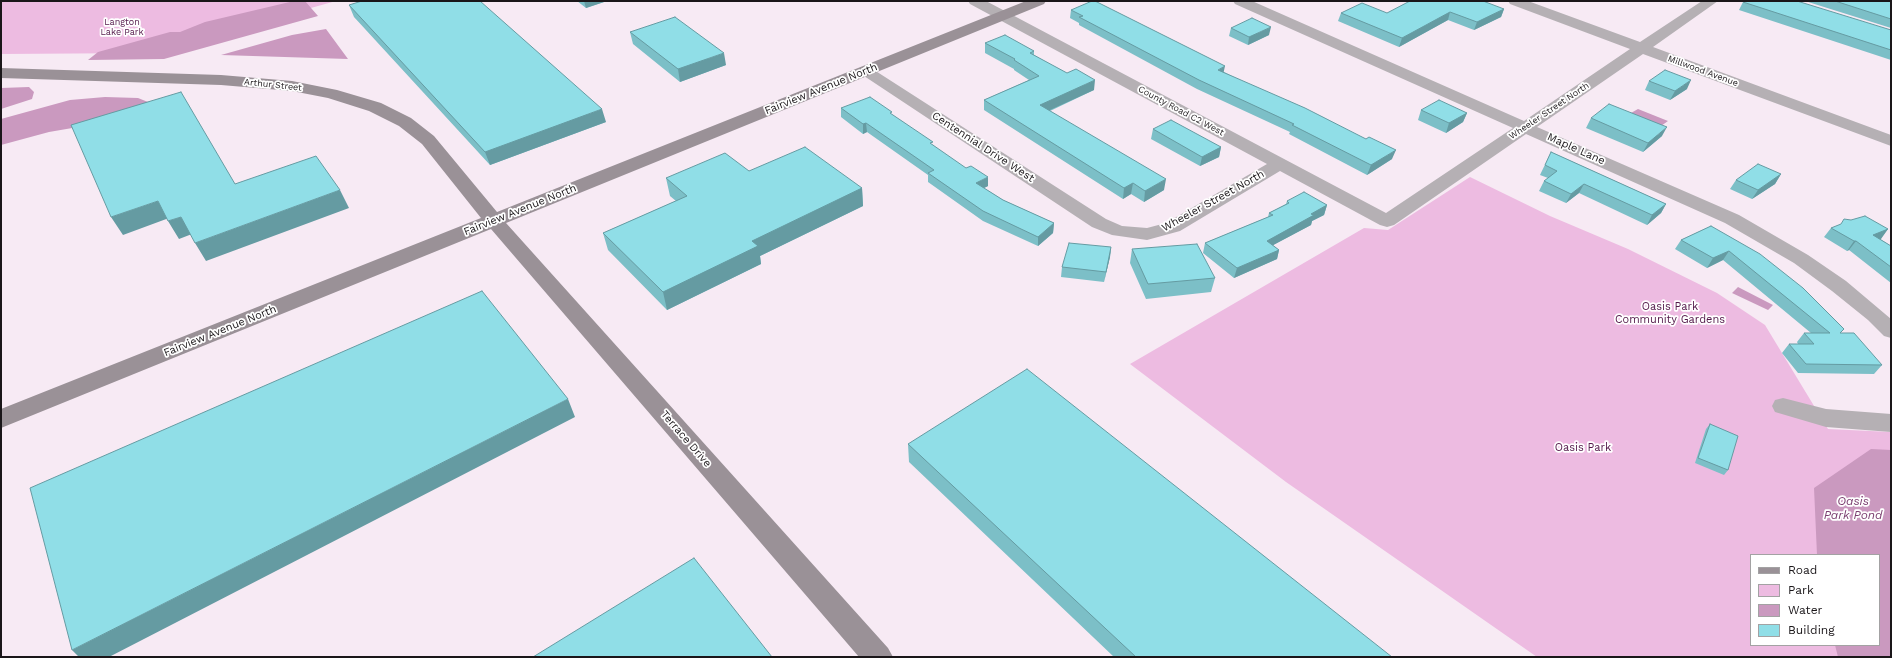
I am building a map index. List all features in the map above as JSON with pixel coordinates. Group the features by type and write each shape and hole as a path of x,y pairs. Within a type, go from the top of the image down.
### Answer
{"street":[{"name":"County Road C2 West","path":"975,1 1386,221"},
{"name":"Fairview Avenue North","path":"1,419 1039,1"},
{"name":"Maple Lane","path":"1240,1 1691,200 1767,238 1839,286 1875,315 1891,331"},
{"name":"Millwood Avenue","path":"1515,1 1891,141"},
{"name":"Wheeler Street North","path":"1386,221 1711,1"},
{"name":"Centennial Drive West","path":"866,71 1099,223"},
{"name":"Arthur Street","path":"1,73 39,73 221,80 292,86 331,94 375,107 404,122 428,140 494,221"},
{"name":"Wheeler Street North","path":"1099,223 1119,231 1133,234 1161,231 1173,227 1280,164"},
{"name":"Terrace Drive","path":"494,221 878,657"},
{"path":"1783,406 1826,418 1891,423"}],"green space":[{"name":"Langton Lake Park","path":"1,1 336,1 149,53 1,54"},
{"name":"Oasis Park","path":"1470,177 1550,216 1628,249 1717,293 1765,325 1828,429 1891,432 1891,657 1537,657 1286,482 1130,364 1364,228 1388,230"}],"water":[{"path":"294,1 305,1 318,16 164,59 88,60 98,52 170,32 180,32 205,22"},
{"path":"326,29 348,59 221,55 292,35"},
{"path":"29,87 34,92 32,99 1,109 1,88"},
{"path":"105,97 138,98 148,102 149,106 84,126 49,132 1,145 1,119 70,100"},
{"path":"1638,109 1668,121 1661,126 1631,113"},
{"path":"1738,287 1773,305 1768,310 1732,293"},
{"name":"Oasis Park Pond","path":"1871,449 1891,450 1891,657 1838,657 1835,646 1880,646 1880,554 1817,554 1814,488"}],"building":[{"path":"362,1 480,1 602,109 485,152 349,5"},
{"path":"1095,1 1225,66 1218,70 1305,108 1366,139 1369,137 1396,150 1371,165 1292,125 1294,124 1199,80 1079,17 1083,16 1071,10"},
{"path":"1410,1 1483,1 1504,9 1477,22 1450,12 1402,38 1341,13 1362,3 1387,13"},
{"path":"1797,1 1891,30 1891,50 1743,2"},
{"path":"1835,1 1891,1 1891,19"},
{"path":"675,17 724,53 678,69 630,32"},
{"path":"1252,18 1271,27 1249,37 1231,28"},
{"path":"1005,35 1034,51 1030,53 1067,73 1076,69 1095,80 1040,105 1166,179 1145,191 1133,183 1124,188 984,100 1039,76 1014,60 1015,59 985,43"},
{"path":"1665,70 1691,80 1675,91 1649,81"},
{"path":"181,92 235,184 316,156 340,190 195,243 181,217 168,221 158,201 111,217 71,125"},
{"path":"870,97 892,112 890,113 933,142 930,143 966,168 971,166 988,177 976,183 1003,200 1054,223 1038,237 983,211 928,173 934,170 866,123 863,124 841,108"},
{"path":"1439,100 1467,113 1449,123 1421,110"},
{"path":"1609,104 1667,127 1648,143 1591,118"},
{"path":"1171,120 1221,147 1202,157 1153,129"},
{"path":"805,147 862,188 752,241 758,246 663,292 603,233 687,196 666,178 725,153 749,171"},
{"path":"1551,152 1666,204 1652,215 1584,184 1571,194 1544,181 1557,171 1545,165"},
{"path":"1758,164 1781,174 1758,190 1736,180"},
{"path":"1304,192 1327,205 1311,214 1314,215 1267,241 1279,250 1237,268 1205,243 1273,215 1269,213 1289,203 1287,201"},
{"path":"1865,216 1888,229 1873,235 1891,246 1891,267 1856,241 1831,228 1841,224 1844,219 1851,220"},
{"path":"1711,226 1760,254 1803,288 1844,329 1840,333 1854,333 1882,365 1806,364 1789,344 1814,344 1804,333 1830,333 1729,251 1713,258 1681,240"},
{"path":"1069,243 1111,247 1106,272 1062,267"},
{"path":"1197,244 1215,278 1148,284 1132,249"},
{"path":"482,291 568,399 72,650 30,488"},
{"path":"1027,369 1392,657 1136,657 908,444"},
{"path":"1710,424 1738,436 1728,470 1698,458"},
{"path":"694,558 772,657 533,657"}],"park label":[{"name":"Oasis Park Community Gardens","path":"1670,313"}]}
